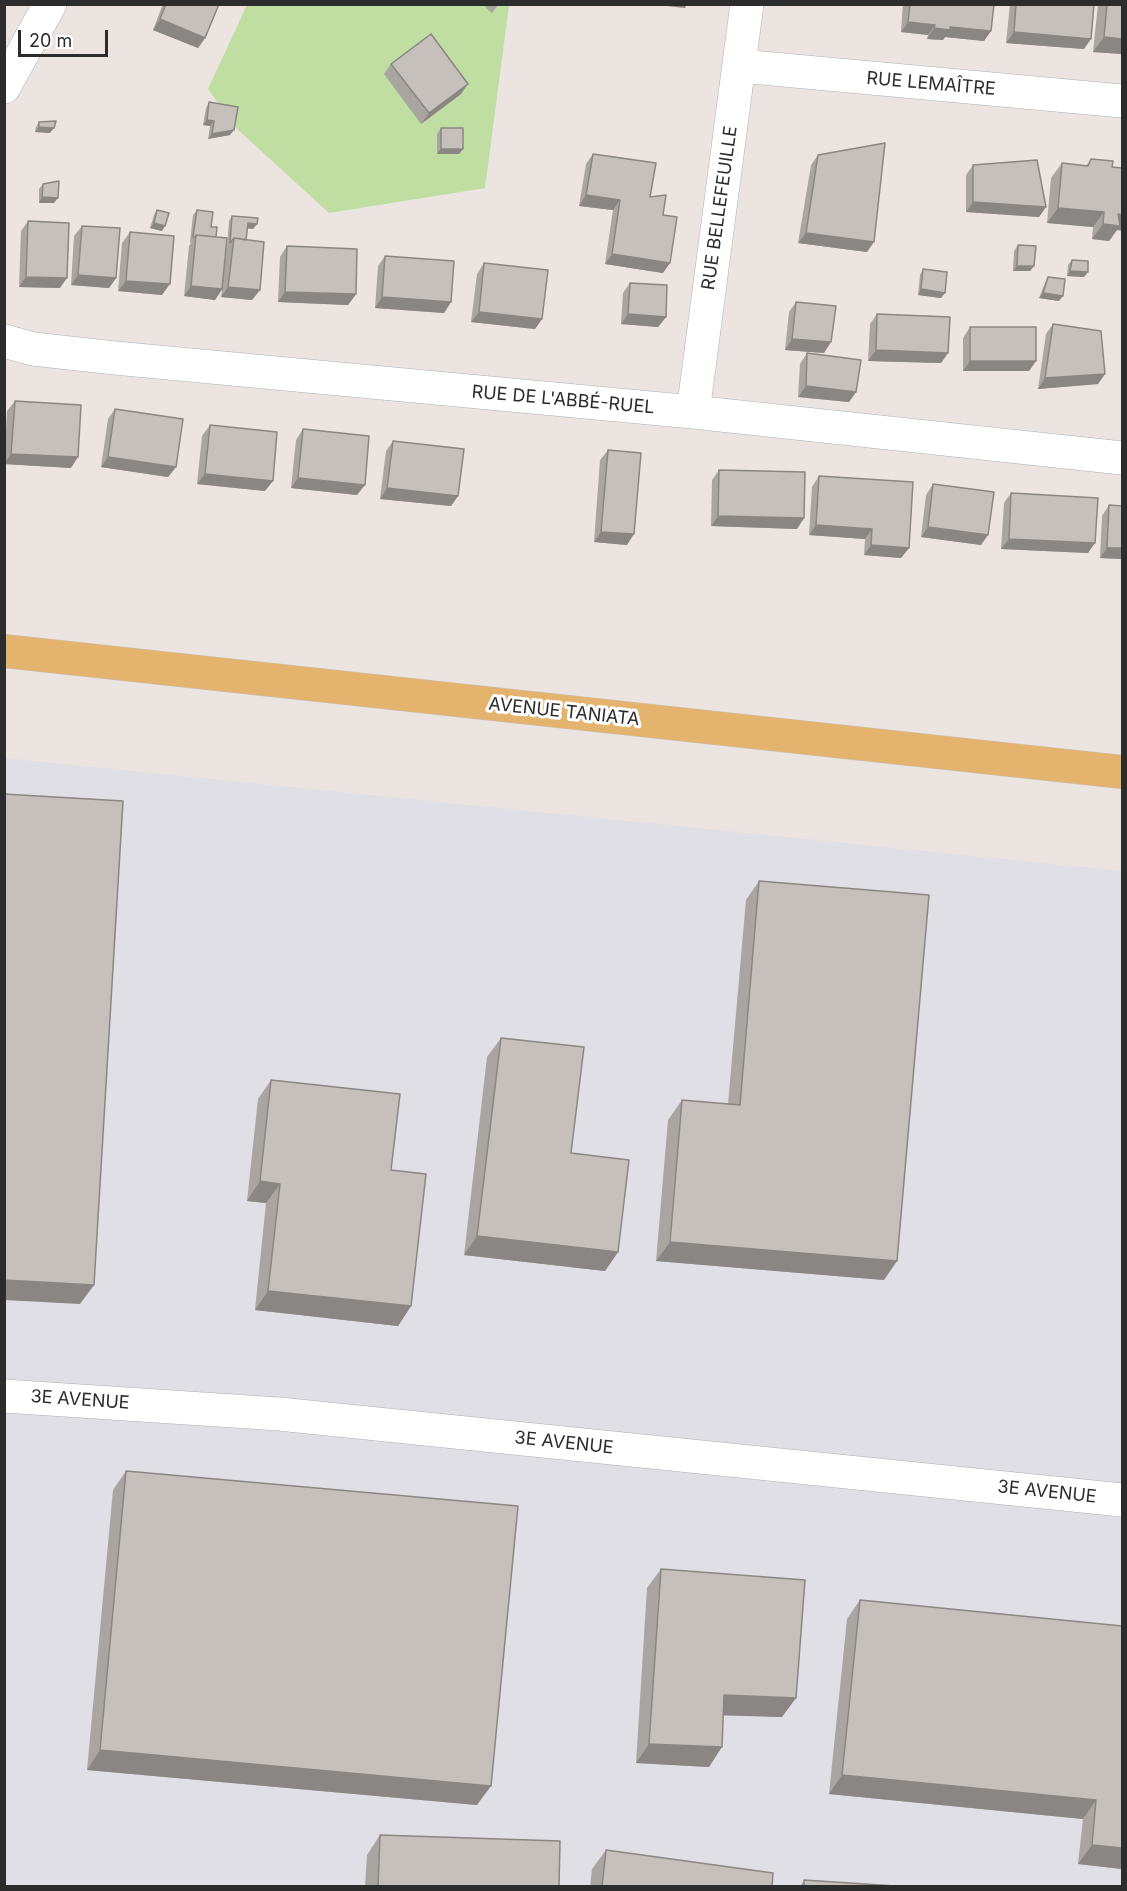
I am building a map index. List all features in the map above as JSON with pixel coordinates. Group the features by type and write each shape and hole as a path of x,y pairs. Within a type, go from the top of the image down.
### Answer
{"main road":[{"name":"AVENUE TANIATA","path":"4,651 1122,772"}],"street":[{"path":"4,87 50,4"},
{"name":"RUE BELLEFEUILLE","path":"693,412 747,4"},
{"name":"RUE LEMAÎTRE","path":"740,66 1122,101"},
{"name":"RUE DE L'ABBÉ-RUEL","path":"4,341 33,350 693,412 1122,458"},
{"name":"3E AVENUE","path":"4,1395 279,1414 1122,1500"}],"shaded area":[{"path":"4,758 1122,871 1122,1886 5,1886"}],"green space":[{"path":"247,5 509,5 485,188 329,213 236,128 208,89"}],"building":[{"path":"166,4 219,4 205,38 160,19"},
{"path":"910,4 994,4 991,31 950,27 950,30 934,28 935,25 908,22"},
{"path":"1016,4 1094,4 1091,39 1014,32"},
{"path":"1107,4 1122,4 1122,39 1104,37"},
{"path":"431,34 468,84 429,113 391,64"},
{"path":"209,102 238,107 234,130 212,134 214,121 207,120"},
{"path":"56,121 54,128 39,127 39,122"},
{"path":"441,128 463,128 463,149 441,149"},
{"path":"885,143 874,242 806,233 818,155"},
{"path":"593,154 656,163 650,197 666,195 663,215 677,217 670,263 612,254 620,200 586,195"},
{"path":"1091,159 1113,161 1112,167 1122,168 1122,215 1118,214 1120,226 1103,224 1104,212 1058,208 1062,163 1088,166"},
{"path":"1037,160 1046,207 973,202 973,165"},
{"path":"59,181 58,198 42,197 43,184"},
{"path":"157,210 169,213 165,226 154,223"},
{"path":"197,210 213,212 211,227 217,227 216,237 196,235 193,237"},
{"path":"232,216 258,218 257,224 248,223 246,240 234,238 230,243"},
{"path":"28,221 69,223 67,278 26,277"},
{"path":"82,226 120,228 116,278 78,275"},
{"path":"130,232 174,236 170,284 126,281"},
{"path":"196,235 227,238 222,289 191,286"},
{"path":"234,238 264,242 260,290 228,287"},
{"path":"1018,245 1036,246 1034,266 1017,266"},
{"path":"287,246 357,249 356,294 285,292"},
{"path":"385,256 454,261 451,302 382,297"},
{"path":"1072,260 1088,261 1088,272 1070,271"},
{"path":"484,263 548,270 542,319 479,312"},
{"path":"923,269 947,272 945,293 921,289"},
{"path":"1048,277 1065,279 1063,296 1043,293"},
{"path":"630,283 667,285 666,317 628,314"},
{"path":"796,302 836,306 831,342 792,339"},
{"path":"877,314 950,317 948,353 876,350"},
{"path":"1053,324 1101,331 1105,374 1045,378"},
{"path":"970,327 1036,327 1036,361 970,361"},
{"path":"807,353 861,360 856,392 806,386"},
{"path":"15,401 81,405 78,457 11,454"},
{"path":"115,409 183,419 176,467 108,457"},
{"path":"210,425 277,432 273,481 205,474"},
{"path":"303,429 369,436 365,485 298,478"},
{"path":"393,441 464,449 458,496 387,488"},
{"path":"608,450 641,453 634,534 601,532"},
{"path":"719,470 805,472 804,518 718,516"},
{"path":"819,476 913,482 909,548 871,545 872,529 816,525"},
{"path":"933,484 994,492 988,535 928,527"},
{"path":"1011,493 1098,498 1095,543 1009,539"},
{"path":"1109,505 1122,506 1122,548 1107,548"},
{"path":"4,794 123,801 94,1285 4,1280"},
{"path":"759,881 929,895 897,1261 670,1242 682,1100 740,1105"},
{"path":"501,1038 584,1047 571,1153 629,1160 618,1252 477,1236"},
{"path":"271,1080 400,1094 391,1170 426,1174 411,1306 268,1291 280,1184 260,1181"},
{"path":"126,1471 518,1506 491,1786 100,1750"},
{"path":"661,1569 805,1580 796,1698 724,1695 722,1747 649,1744"},
{"path":"860,1600 1122,1626 1122,1848 1092,1845 1096,1800 842,1775"},
{"path":"380,1835 560,1841 559,1887 378,1887"},
{"path":"606,1850 773,1873 772,1887 602,1887"},
{"path":"804,1880 911,1887 804,1887"}]}
